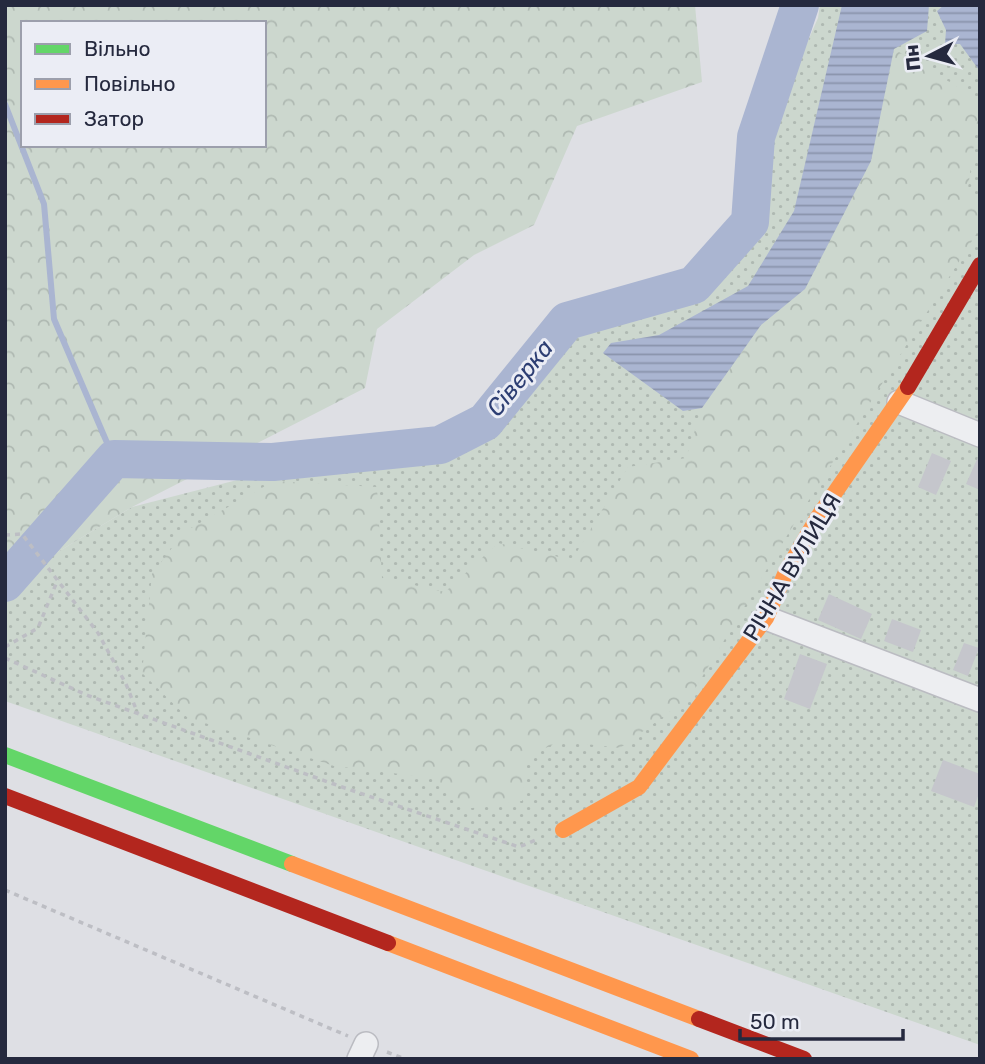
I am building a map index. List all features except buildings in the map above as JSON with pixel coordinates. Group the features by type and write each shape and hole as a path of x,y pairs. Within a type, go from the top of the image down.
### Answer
{"main road":[{"name":"РІЧНА ВУЛИЦЯ","path":"563,830 639,786 766,618 786,572 818,517 899,402 980,265"},
{"path":"5,755 804,1059"},
{"path":"5,796 691,1059"}],"street":[{"path":"899,402 980,435"},
{"path":"766,618 980,700"}],"path":[{"path":"5,535 22,534 58,579 98,633 126,684 138,714"},
{"path":"5,647 38,628 58,579"},
{"path":"5,658 89,696 519,847 563,830"},
{"path":"5,890 363,1051 405,1059"}],"green space":[{"path":"5,5 695,5 702,82 577,126 534,225 474,255 377,329 365,388 132,507 5,584"},
{"path":"820,5 980,5 980,1045 5,701 5,584 132,507 241,479 423,461 489,433 574,337 703,294 764,235 777,111 818,18"},
{"path":"894,49 980,100 968,188 980,207 980,228 797,519 690,697 620,748 561,741 528,756 522,801 465,809 433,778 334,766 187,717 142,673 152,574 184,532 274,481 377,487 382,578 445,592 498,543 572,560 628,467 686,458 702,408 761,325 805,289 871,161"}],"water":[{"path":"842,5 929,5 927,31 894,49 871,161 805,289 761,325 702,408 683,411 603,353 611,343 659,335 748,286 794,211"},
{"path":"944,5 980,5 980,76 979,70 960,44 945,44 946,30 937,11"}],"waterway":[{"name":"Сіверка","path":"5,583 114,459 273,462 440,445 485,422 567,321 694,285 750,222 756,137 800,5"},
{"path":"5,104 21,145"},
{"path":"22,147 44,204 54,319 114,459"}],"traffic: fast":[{"path":"5,755 292,864"}],"traffic: slow":[{"path":"563,830 639,787 766,618 786,572 818,517 908,387"},
{"path":"292,864 699,1019"},
{"path":"388,943 691,1059"}],"traffic: jam":[{"path":"908,387 980,265"},
{"path":"5,796 388,943"},
{"path":"699,1019 804,1059"}]}
